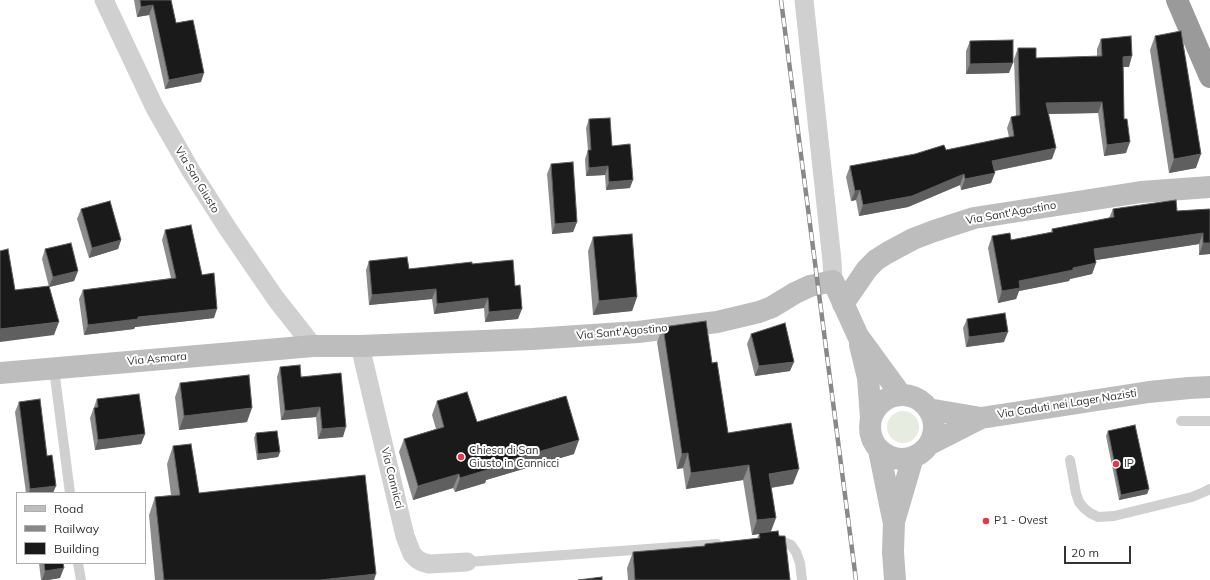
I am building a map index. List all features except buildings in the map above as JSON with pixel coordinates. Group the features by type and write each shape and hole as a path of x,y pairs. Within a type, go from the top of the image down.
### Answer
{"highway":[{"path":"1177,0 1210,77"}],"street":[{"name":"Via San Giusto","path":"104,0 155,108 191,171 228,229 272,292 313,346"},
{"path":"804,0 833,281 858,336 901,395"},
{"name":"Via Sant'Agostino","path":"843,304 867,269 876,260 913,239 974,218 1141,192 1210,188"},
{"name":"Via Sant'Agostino","path":"313,346 360,346 532,339 638,332 717,322 759,312 772,307 810,286 833,281"},
{"path":"858,336 868,378 872,441 879,450 894,522 892,552 895,580"},
{"name":"Via Asmara","path":"0,374 313,346"},
{"name":"Via Cannicci","path":"360,346 405,536 412,554 417,559 429,564 467,562"},
{"name":"Via Caduti nei Lager Nazisti","path":"879,450 894,459 908,459 981,418 1149,392 1210,387"},
{"path":"871,418 875,409 882,401 892,396 901,395 919,399 933,417 933,435 921,451 894,522"},
{"path":"928,409 981,418"}],"lane":[{"path":"54,368 70,492"},
{"path":"1181,421 1210,421"},
{"path":"1070,460 1079,502 1090,513 1098,517 1114,516 1192,497 1210,489"},
{"path":"764,540 781,541 791,545 796,552 800,563 802,580"},
{"path":"467,562 725,543"},
{"path":"78,564 81,580"}],"shaded area":[{"path":"900,411 906,411 916,418 919,427 918,433 912,440 906,443 900,443 890,436 887,430 887,424 894,414"}],"railway":[{"path":"781,0 856,580"}],"place":[{"name":"Chiesa di San Giusto in Cannicci","path":"461,457"},
{"name":"IP","path":"1116,464"},
{"name":"P1 - Ovest","path":"986,521"}]}
